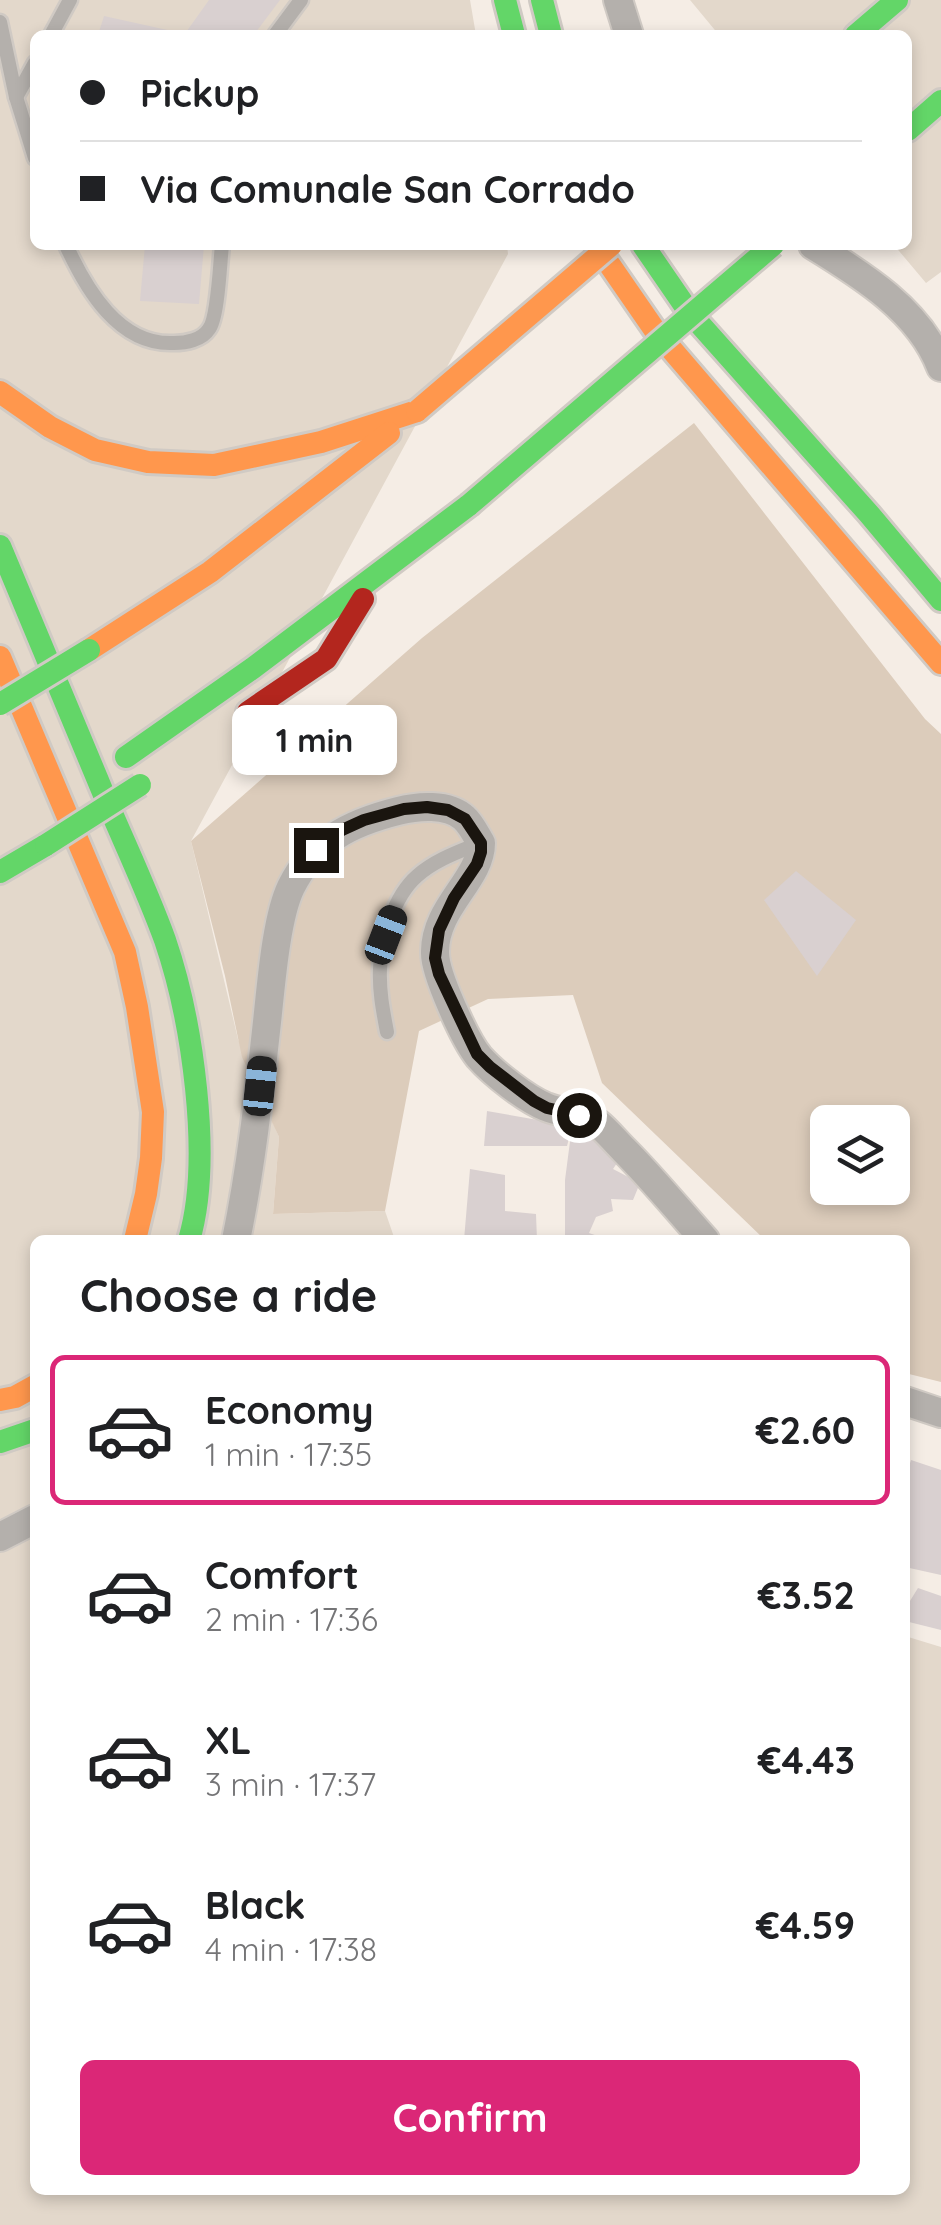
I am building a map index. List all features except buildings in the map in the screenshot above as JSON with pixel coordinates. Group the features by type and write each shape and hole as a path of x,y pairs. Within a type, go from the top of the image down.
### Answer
{"highway":[{"path":"504,0 513,30"},
{"path":"542,0 550,30"},
{"path":"862,30 897,0"},
{"path":"912,127 941,102"},
{"path":"599,250 654,329 941,664"},
{"path":"0,704 210,572 417,411 605,250"},
{"path":"646,250 689,312 941,600"},
{"path":"39,812 253,668 469,505 767,250"},
{"path":"0,392 50,427 95,450 148,462 214,465 321,442 417,411"},
{"path":"0,546 164,942 182,1004 199,1104 200,1201 190,1235"},
{"path":"233,722 326,659 378,574"},
{"path":"0,658 125,952 153,1112 148,1176 136,1235"},
{"path":"0,872 148,779"},
{"path":"0,1400 15,1398 30,1389"},
{"path":"0,1442 30,1432"}],"street":[{"path":"618,0 627,30"},
{"path":"821,250 902,310 924,335 941,367"},
{"path":"237,1235 253,1151 282,916 290,890 316,850 342,830 404,809 427,807 459,814 481,843 477,864 439,930 435,958 477,1054 534,1101 596,1122 701,1235"},
{"path":"910,1403 941,1413"},
{"path":"0,1537 30,1522"}],"lane":[{"path":"53,30 70,0"},
{"path":"280,30 301,0"},
{"path":"0,22 30,142"},
{"path":"16,97 30,72"},
{"path":"68,250 106,312 146,340 164,344 198,339 210,329 221,250"},
{"path":"388,1032 381,1000 380,966 395,910 414,878 432,865 481,843"}],"shaded area":[{"path":"0,0 470,0 475,30 30,30 30,250 508,250 508,254 191,841 238,1039 279,1137 273,1214 385,1211 393,1235 30,1235 30,2195 910,2195 910,1638 941,1647 941,2225 0,2225"},
{"path":"690,0 941,0 941,272 926,283 898,250 912,250 912,30 715,30"},
{"path":"694,423 925,719 941,734 941,1382 910,1374 910,1235 760,1235 602,1083 573,995 488,999 419,1031 385,1211 273,1214 279,1137 242,1057 191,841 422,638"}],"traffic: fast":[{"path":"505,0 513,30"},
{"path":"542,0 550,30"},
{"path":"862,30 897,0"},
{"path":"912,126 941,101"},
{"path":"646,250 689,312 941,600"},
{"path":"469,505 767,250"},
{"path":"126,757 253,668 469,505"},
{"path":"0,546 149,899 175,972 191,1048 199,1130 196,1207 190,1235"},
{"path":"0,704 89,650"},
{"path":"46,845 140,785"},
{"path":"0,872 46,845"},
{"path":"0,1442 30,1432"}],"traffic: slow":[{"path":"599,250 654,329 941,663"},
{"path":"417,411 605,250"},
{"path":"0,392 50,427 95,450 148,462 214,465 321,442 417,411"},
{"path":"89,650 210,572 389,433"},
{"path":"0,657 125,952 153,1112 151,1158 136,1235"},
{"path":"0,1400 30,1389"}],"traffic: jam":[{"path":"248,712 326,659 363,599"}],"route":[{"path":"316,850 342,830 404,809 448,810 465,819 481,843 481,852 439,930 435,958 439,974 477,1054 534,1101 579,1115"}]}
